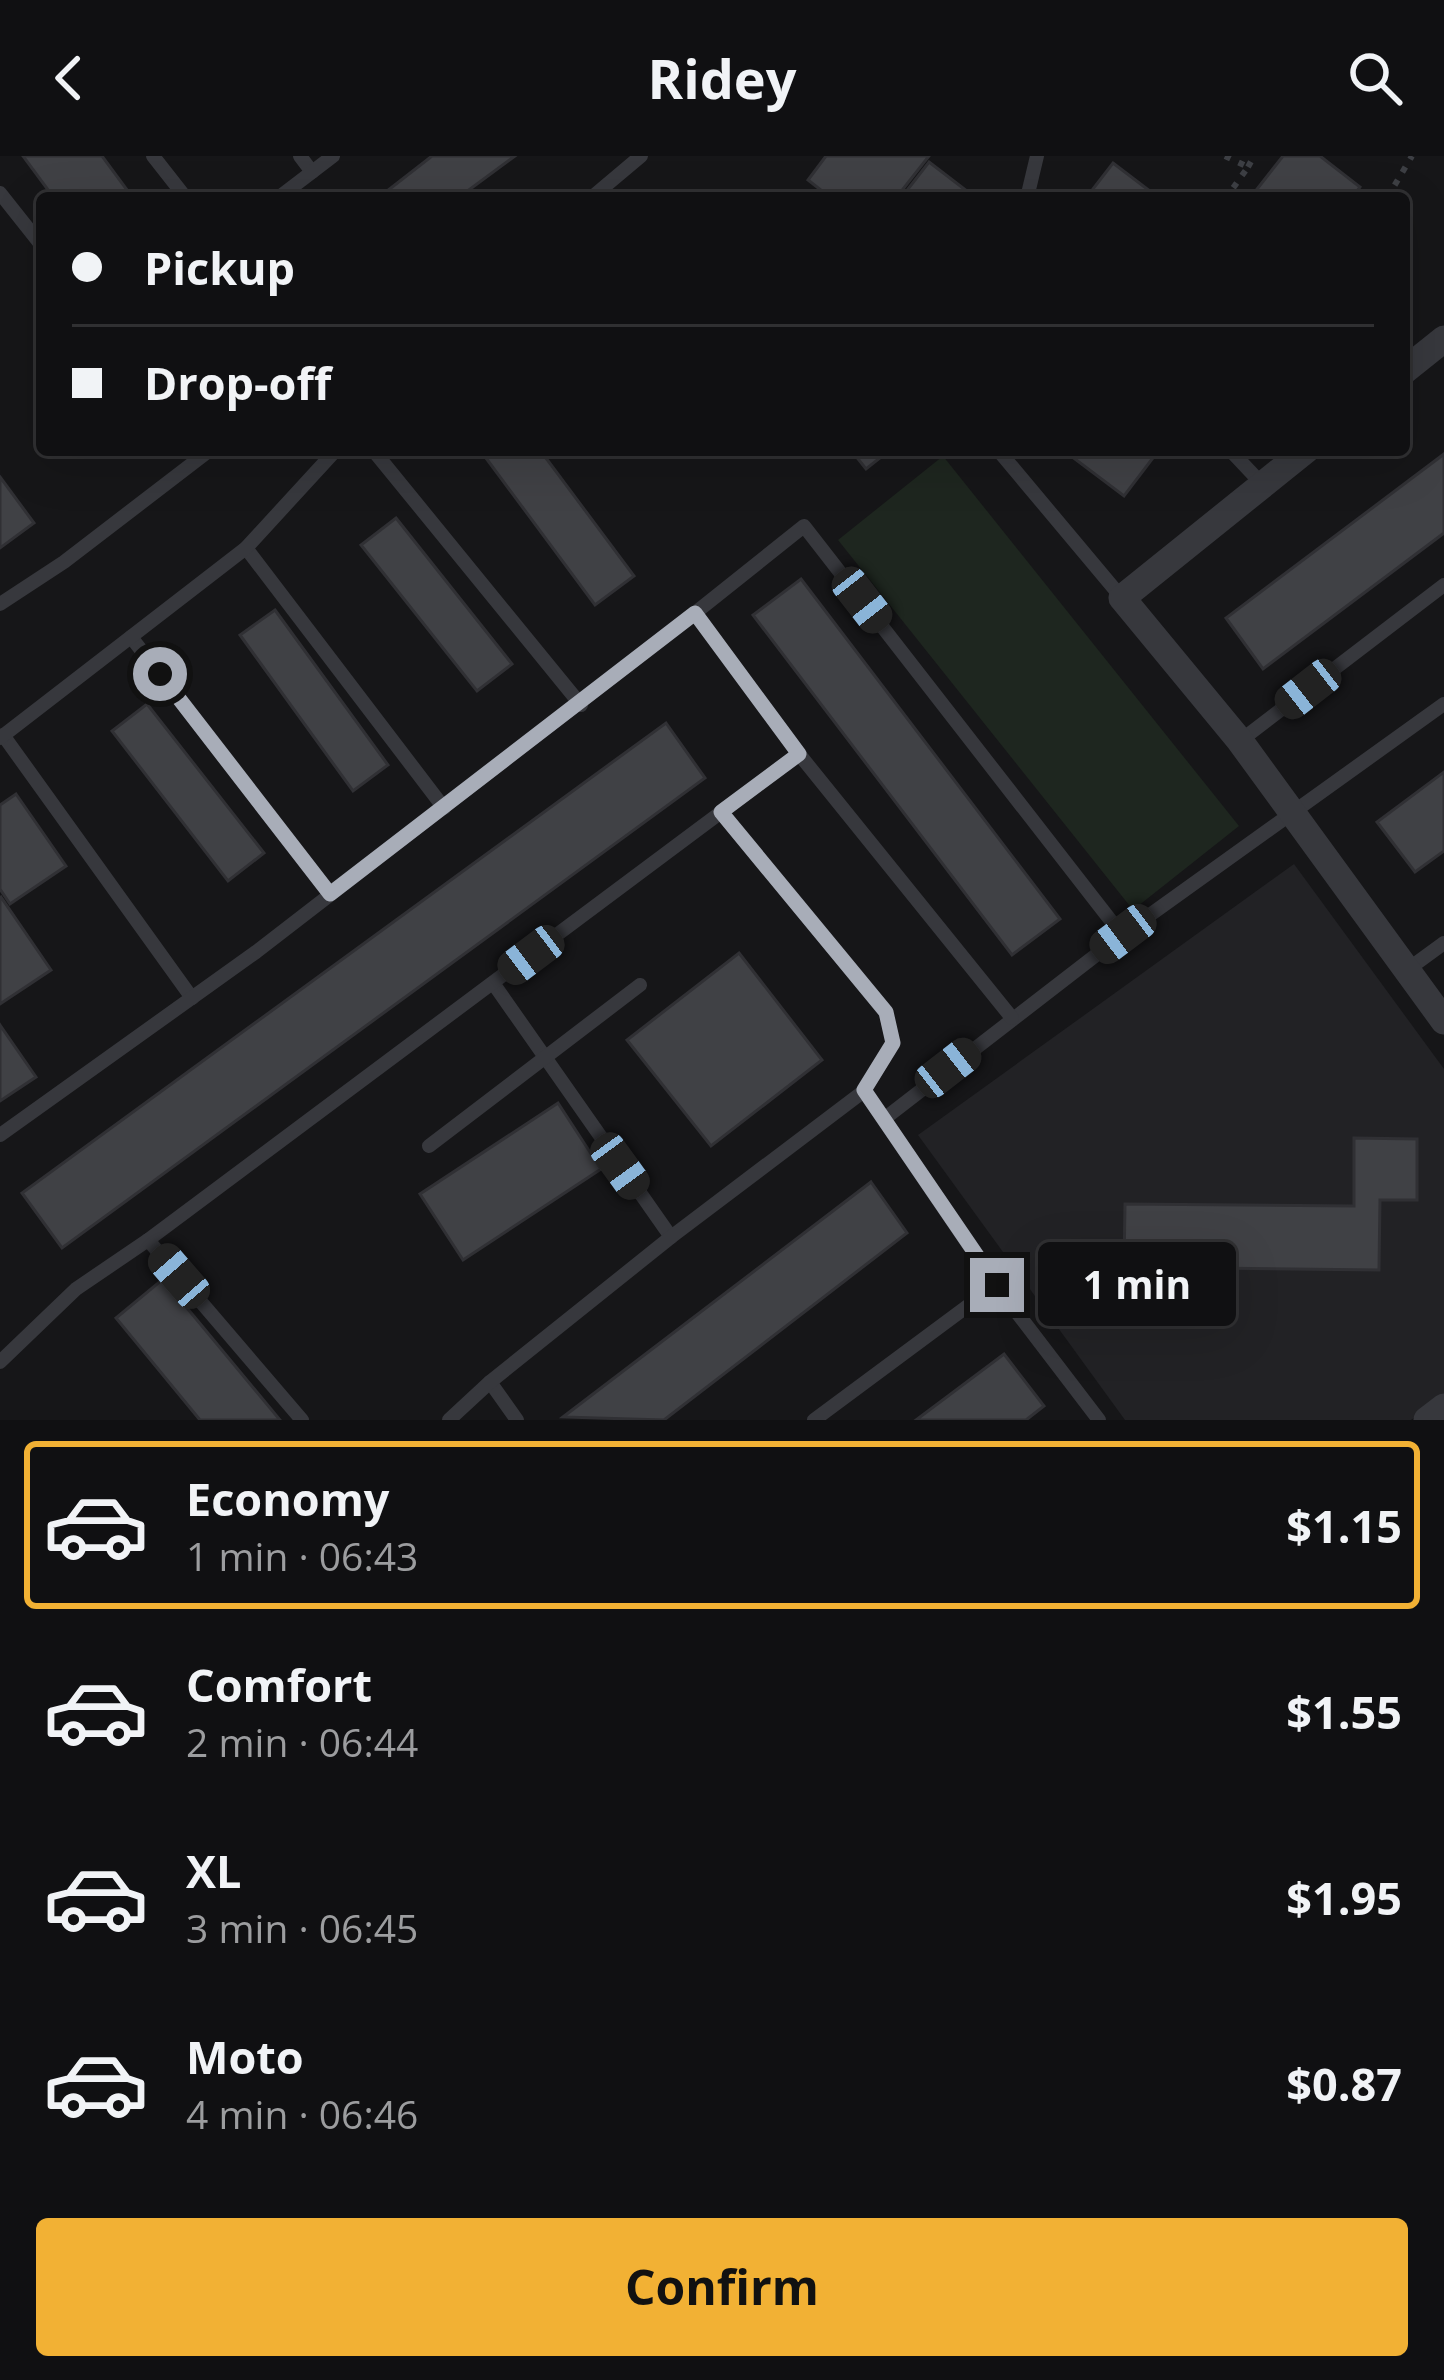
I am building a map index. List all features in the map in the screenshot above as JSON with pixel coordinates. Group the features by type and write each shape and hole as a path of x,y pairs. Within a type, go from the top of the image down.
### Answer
{"street":[{"path":"1410,366 1444,339"},
{"path":"1298,456 1123,598 1240,741 1444,1021"},
{"path":"1427,1420 1444,1407"}],"lane":[{"path":"153,156 181,192"},
{"path":"300,156 312,172"},
{"path":"286,192 333,156"},
{"path":"598,192 641,156"},
{"path":"1028,192 1036,156"},
{"path":"0,193 36,238"},
{"path":"0,604 64,562 202,456"},
{"path":"192,998 2,737 246,548 330,456"},
{"path":"378,456 580,705"},
{"path":"1003,456 1123,598"},
{"path":"1235,456 1263,484"},
{"path":"0,1135 192,998 580,705 804,526 1123,934"},
{"path":"246,548 444,808"},
{"path":"1240,741 1444,585"},
{"path":"695,613 799,754 1012,1018"},
{"path":"131,637 330,894"},
{"path":"884,1119 1123,934 1444,704"},
{"path":"0,1362 76,1289 799,754"},
{"path":"449,1420 671,1238 864,1090 893,1043 886,1012 721,812"},
{"path":"1407,970 1444,943"},
{"path":"493,983 671,1238"},
{"path":"429,1146 640,986"},
{"path":"864,1090 997,1285 1099,1420"},
{"path":"148,1240 302,1420"},
{"path":"814,1420 997,1285"},
{"path":"490,1382 517,1420"}],"path":[{"path":"1225,156 1248,167"},
{"path":"1230,192 1254,156"},
{"path":"1391,192 1412,156"}],"shaded area":[{"path":"943,456 1239,826 1133,910 838,540"},
{"path":"1294,864 1444,1069 1444,1396 1411,1420 1125,1420 918,1135"}],"building":[{"path":"23,156 102,156 129,192 50,192"},
{"path":"432,156 515,156 466,192 386,192"},
{"path":"826,156 929,156 901,192 823,192 808,180"},
{"path":"1283,156 1320,156 1360,187 1356,192 1255,192"},
{"path":"929,162 968,192 906,192"},
{"path":"1113,163 1151,192 1091,192"},
{"path":"1444,454 1444,533 1263,669 1226,618"},
{"path":"484,456 544,456 634,576 595,605"},
{"path":"856,456 882,456 866,469"},
{"path":"1071,456 1154,456 1124,496"},
{"path":"0,477 34,523 0,548"},
{"path":"396,518 512,664 477,691 361,545"},
{"path":"801,579 1060,919 1012,955 753,615"},
{"path":"275,610 388,765 353,791 240,635"},
{"path":"147,704 264,853 228,881 112,731"},
{"path":"666,723 705,778 62,1248 22,1193"},
{"path":"1444,772 1444,851 1415,872 1377,822"},
{"path":"16,794 66,866 10,904 0,889 0,805"},
{"path":"0,898 51,970 0,1004"},
{"path":"739,953 822,1060 711,1146 627,1040"},
{"path":"0,1025 36,1077 0,1101"},
{"path":"558,1103 601,1169 463,1260 420,1194"},
{"path":"1354,1138 1417,1139 1417,1200 1380,1200 1379,1270 1124,1267 1125,1204 1354,1206"},
{"path":"871,1182 907,1233 664,1420 563,1417"},
{"path":"163,1279 280,1420 200,1420 116,1318"},
{"path":"1004,1354 1044,1406 1026,1420 916,1420"}],"route":[{"path":"160,674 330,894 695,613 799,754 721,812 886,1012 893,1043 864,1090 997,1285"}]}
